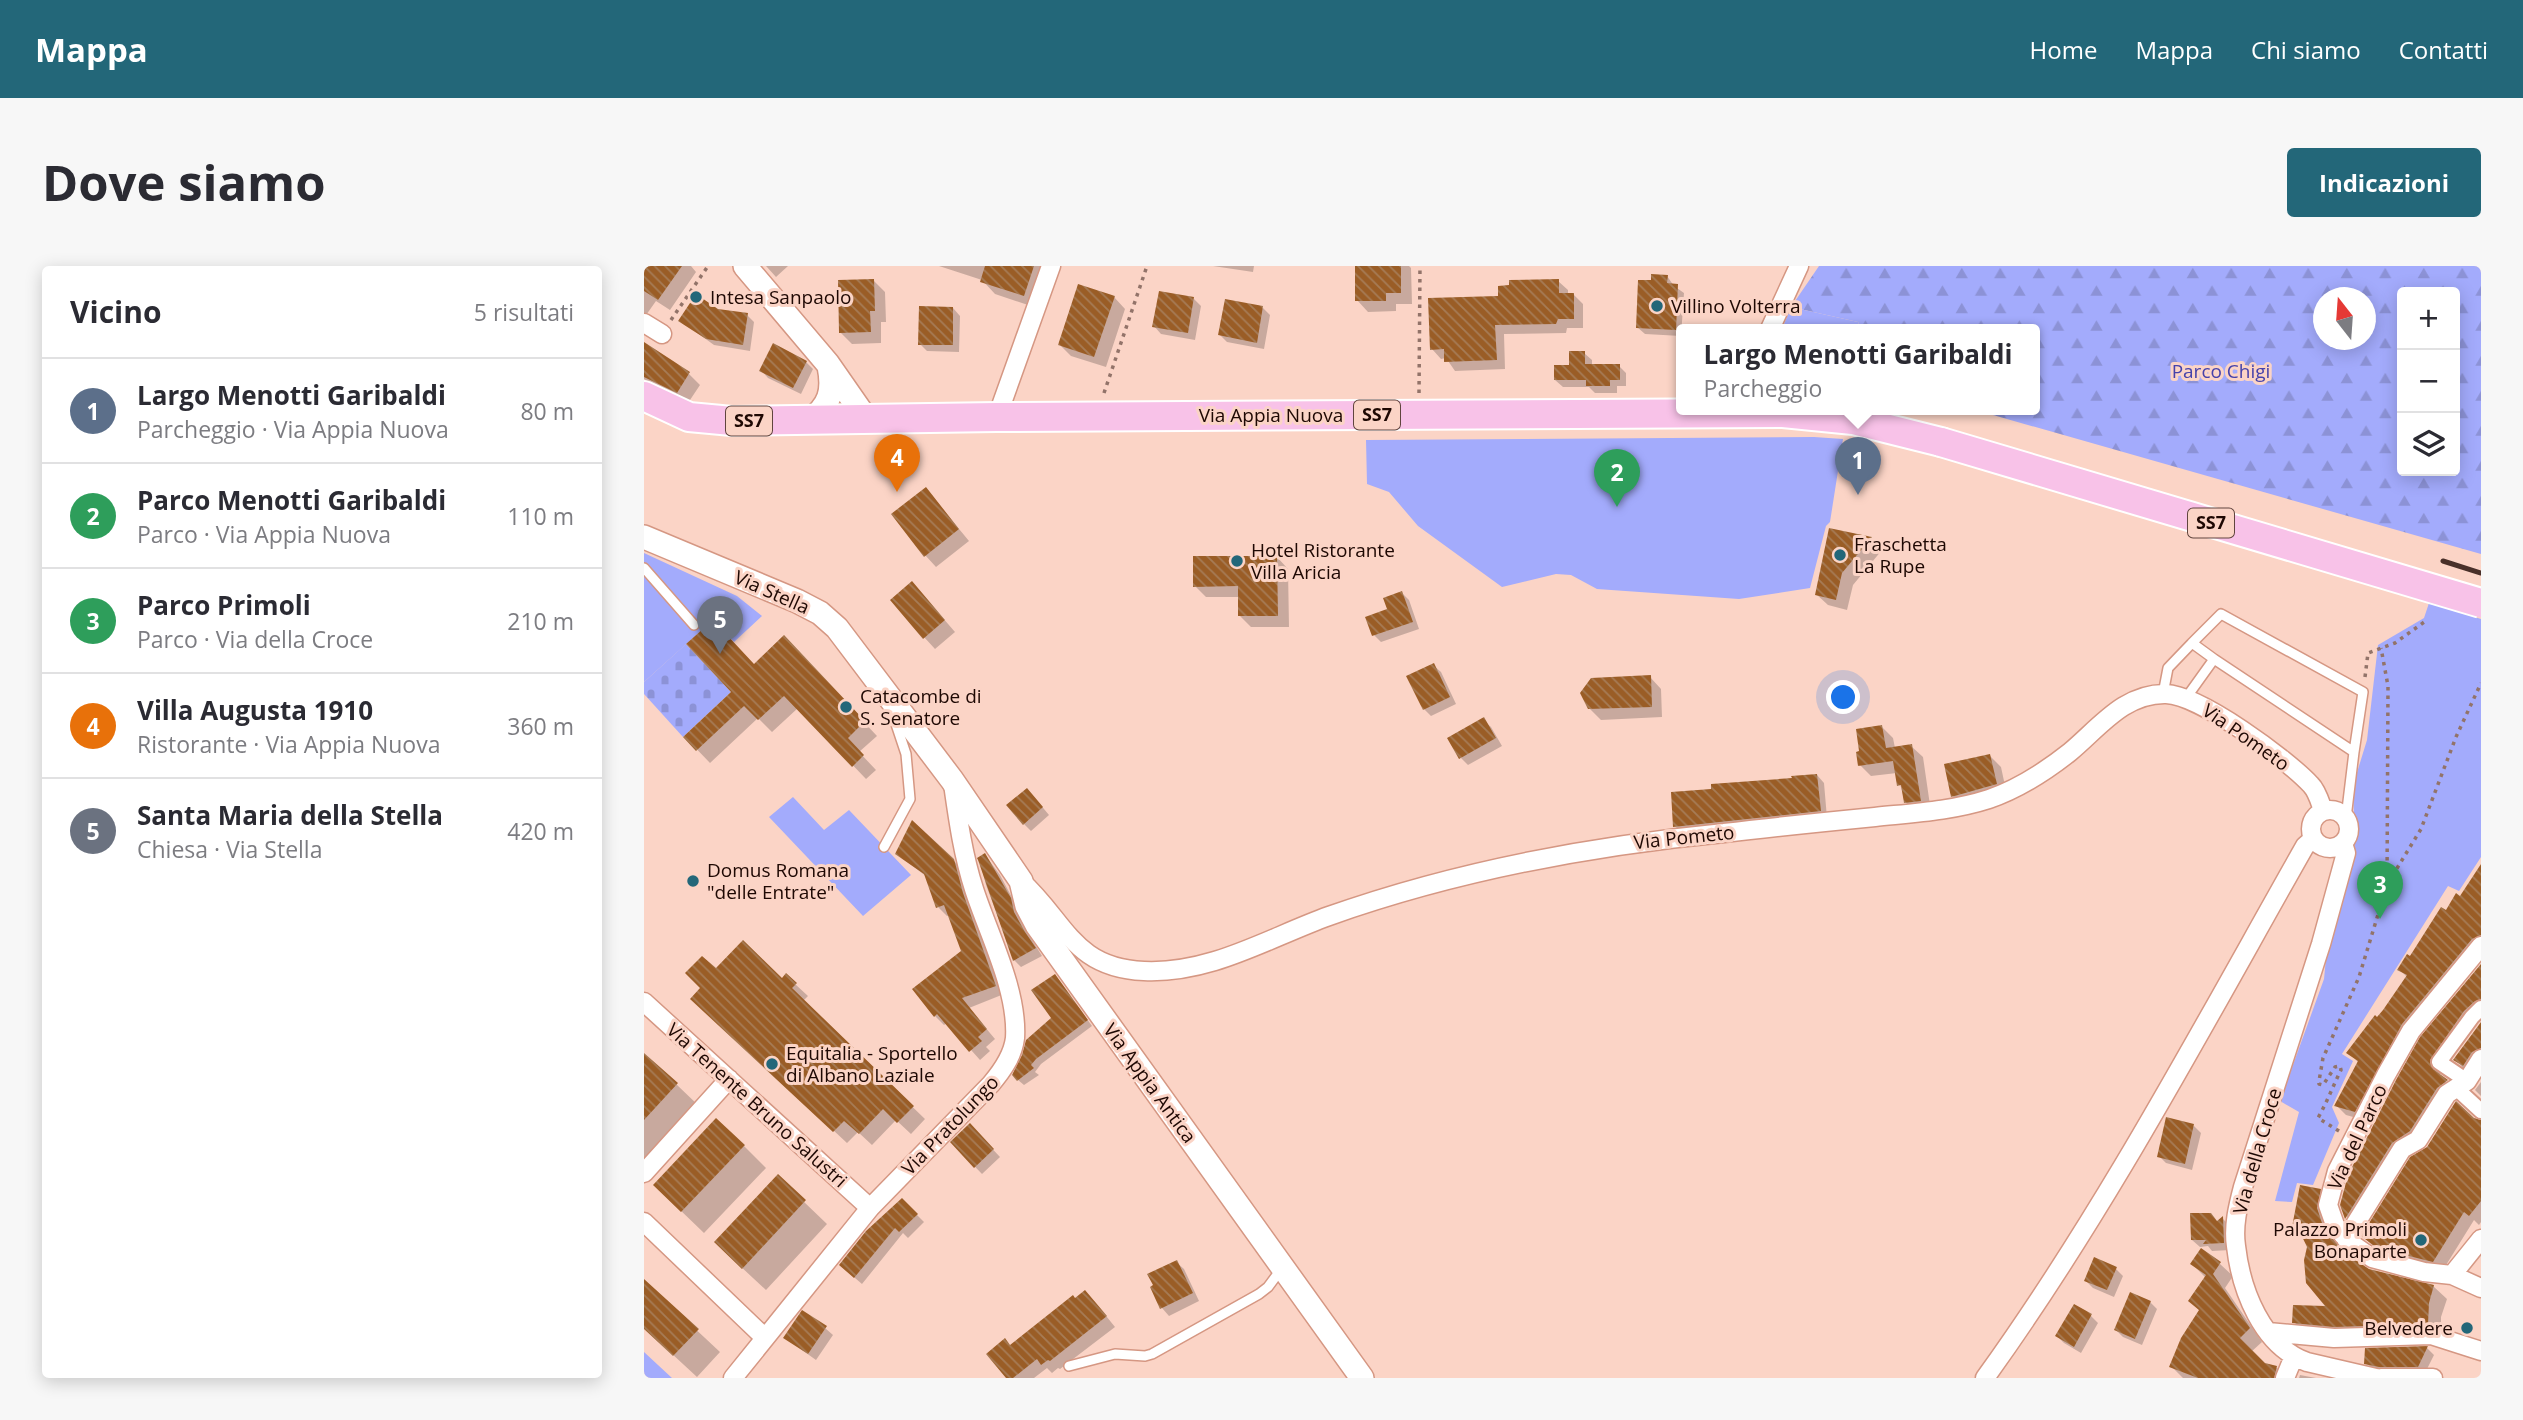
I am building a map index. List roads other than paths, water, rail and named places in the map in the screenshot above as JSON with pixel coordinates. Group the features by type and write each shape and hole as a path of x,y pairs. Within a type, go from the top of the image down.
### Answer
{"main road":[{"name":"Via Appia Nuova","path":"644,396 689,417 732,421 1676,413"},
{"name":"Via Appia Nuova","path":"1808,415 1875,425 1941,442 2481,603"}],"street":[{"path":"745,266 828,364 867,420"},
{"path":"997,417 1051,266"},
{"path":"1772,324 1799,266"},
{"path":"644,323 662,334"},
{"path":"809,421 828,402 831,383 828,364"},
{"path":"644,412 664,417 689,417"},
{"name":"Via Stella","path":"644,537 813,609 837,628 952,780"},
{"name":"Via Pometo","path":"1021,881 1036,894 1073,941 1091,958 1112,966 1145,971 1198,967 1372,902 1529,861 1624,844 1921,812 1984,800 2019,786 2047,768 2126,704 2141,697 2163,694 2186,698 2216,713 2257,740 2314,786 2323,810"},
{"name":"Via Appia Antica","path":"952,780 1021,881 1027,906 1037,925 1362,1378"},
{"name":"Via Pratolungo","path":"733,1378 870,1208 1005,1067 1014,1042 1013,1011 970,876 952,780"},
{"path":"2323,810 2336,810 2346,818 2348,833 2343,843 2327,848 2313,839 2311,822 2323,810"},
{"path":"1985,1378 2138,1143 2305,846 2313,839"},
{"name":"Via della Croce","path":"2294,1356 2279,1345 2253,1308 2241,1275 2236,1245 2237,1208 2321,944 2346,853 2343,843"},
{"name":"Via del Parco","path":"2481,946 2411,1031 2332,1182 2328,1205 2334,1224 2346,1239 2362,1251 2386,1263 2452,1275 2481,1288"},
{"name":"Via Tenente Bruno Salustri","path":"644,1002 870,1208"},
{"path":"2481,1008 2439,1062 2462,1084 2481,1111"},
{"path":"2346,1239 2402,1149 2418,1140 2447,1094 2462,1084 2481,1059"},
{"path":"644,1173 729,1079"},
{"path":"644,1222 764,1338"},
{"path":"2452,1275 2481,1239"},
{"path":"2269,1332 2334,1338 2431,1335 2481,1351"},
{"path":"2285,1378 2294,1356 2326,1367 2379,1378 2433,1378"}],"lane":[{"path":"644,568 694,625"},
{"path":"2163,694 2168,668 2221,614 2363,691 2346,818"},
{"path":"2192,643 2354,752"},
{"path":"2186,698 2214,659"},
{"path":"884,847 911,799 906,754 886,693"},
{"path":"1069,1366 1115,1354 1152,1354 1259,1294 1272,1283 1283,1266"}],"railway":[{"path":"2443,561 2481,573"}],"place":[{"name":"Intesa Sanpaolo","path":"696,297"},
{"name":"Villino Volterra","path":"1657,306"},
{"name":"Villa Augusta 1910","path":"897,492"},
{"name":"Largo Menotti Garibaldi","path":"1858,495"},
{"name":"Parco Menotti Garibaldi","path":"1617,507"},
{"name":"Fraschetta La Rupe","path":"1840,555"},
{"name":"Hotel Ristorante Villa Aricia","path":"1237,561"},
{"name":"Santa Maria della Stella","path":"720,654"},
{"name":"Catacombe di S. Senatore","path":"846,707"},
{"name":"Domus Romana \"delle Entrate\"","path":"693,881"},
{"name":"Parco Primoli","path":"2380,919"},
{"name":"Equitalia - Sportello di Albano Laziale","path":"772,1064"},
{"name":"Palazzo Primoli Bonaparte","path":"2421,1240"},
{"name":"Belvedere","path":"2467,1328"}],"park label":[{"name":"Parco Chigi","path":"2221,371"}]}
